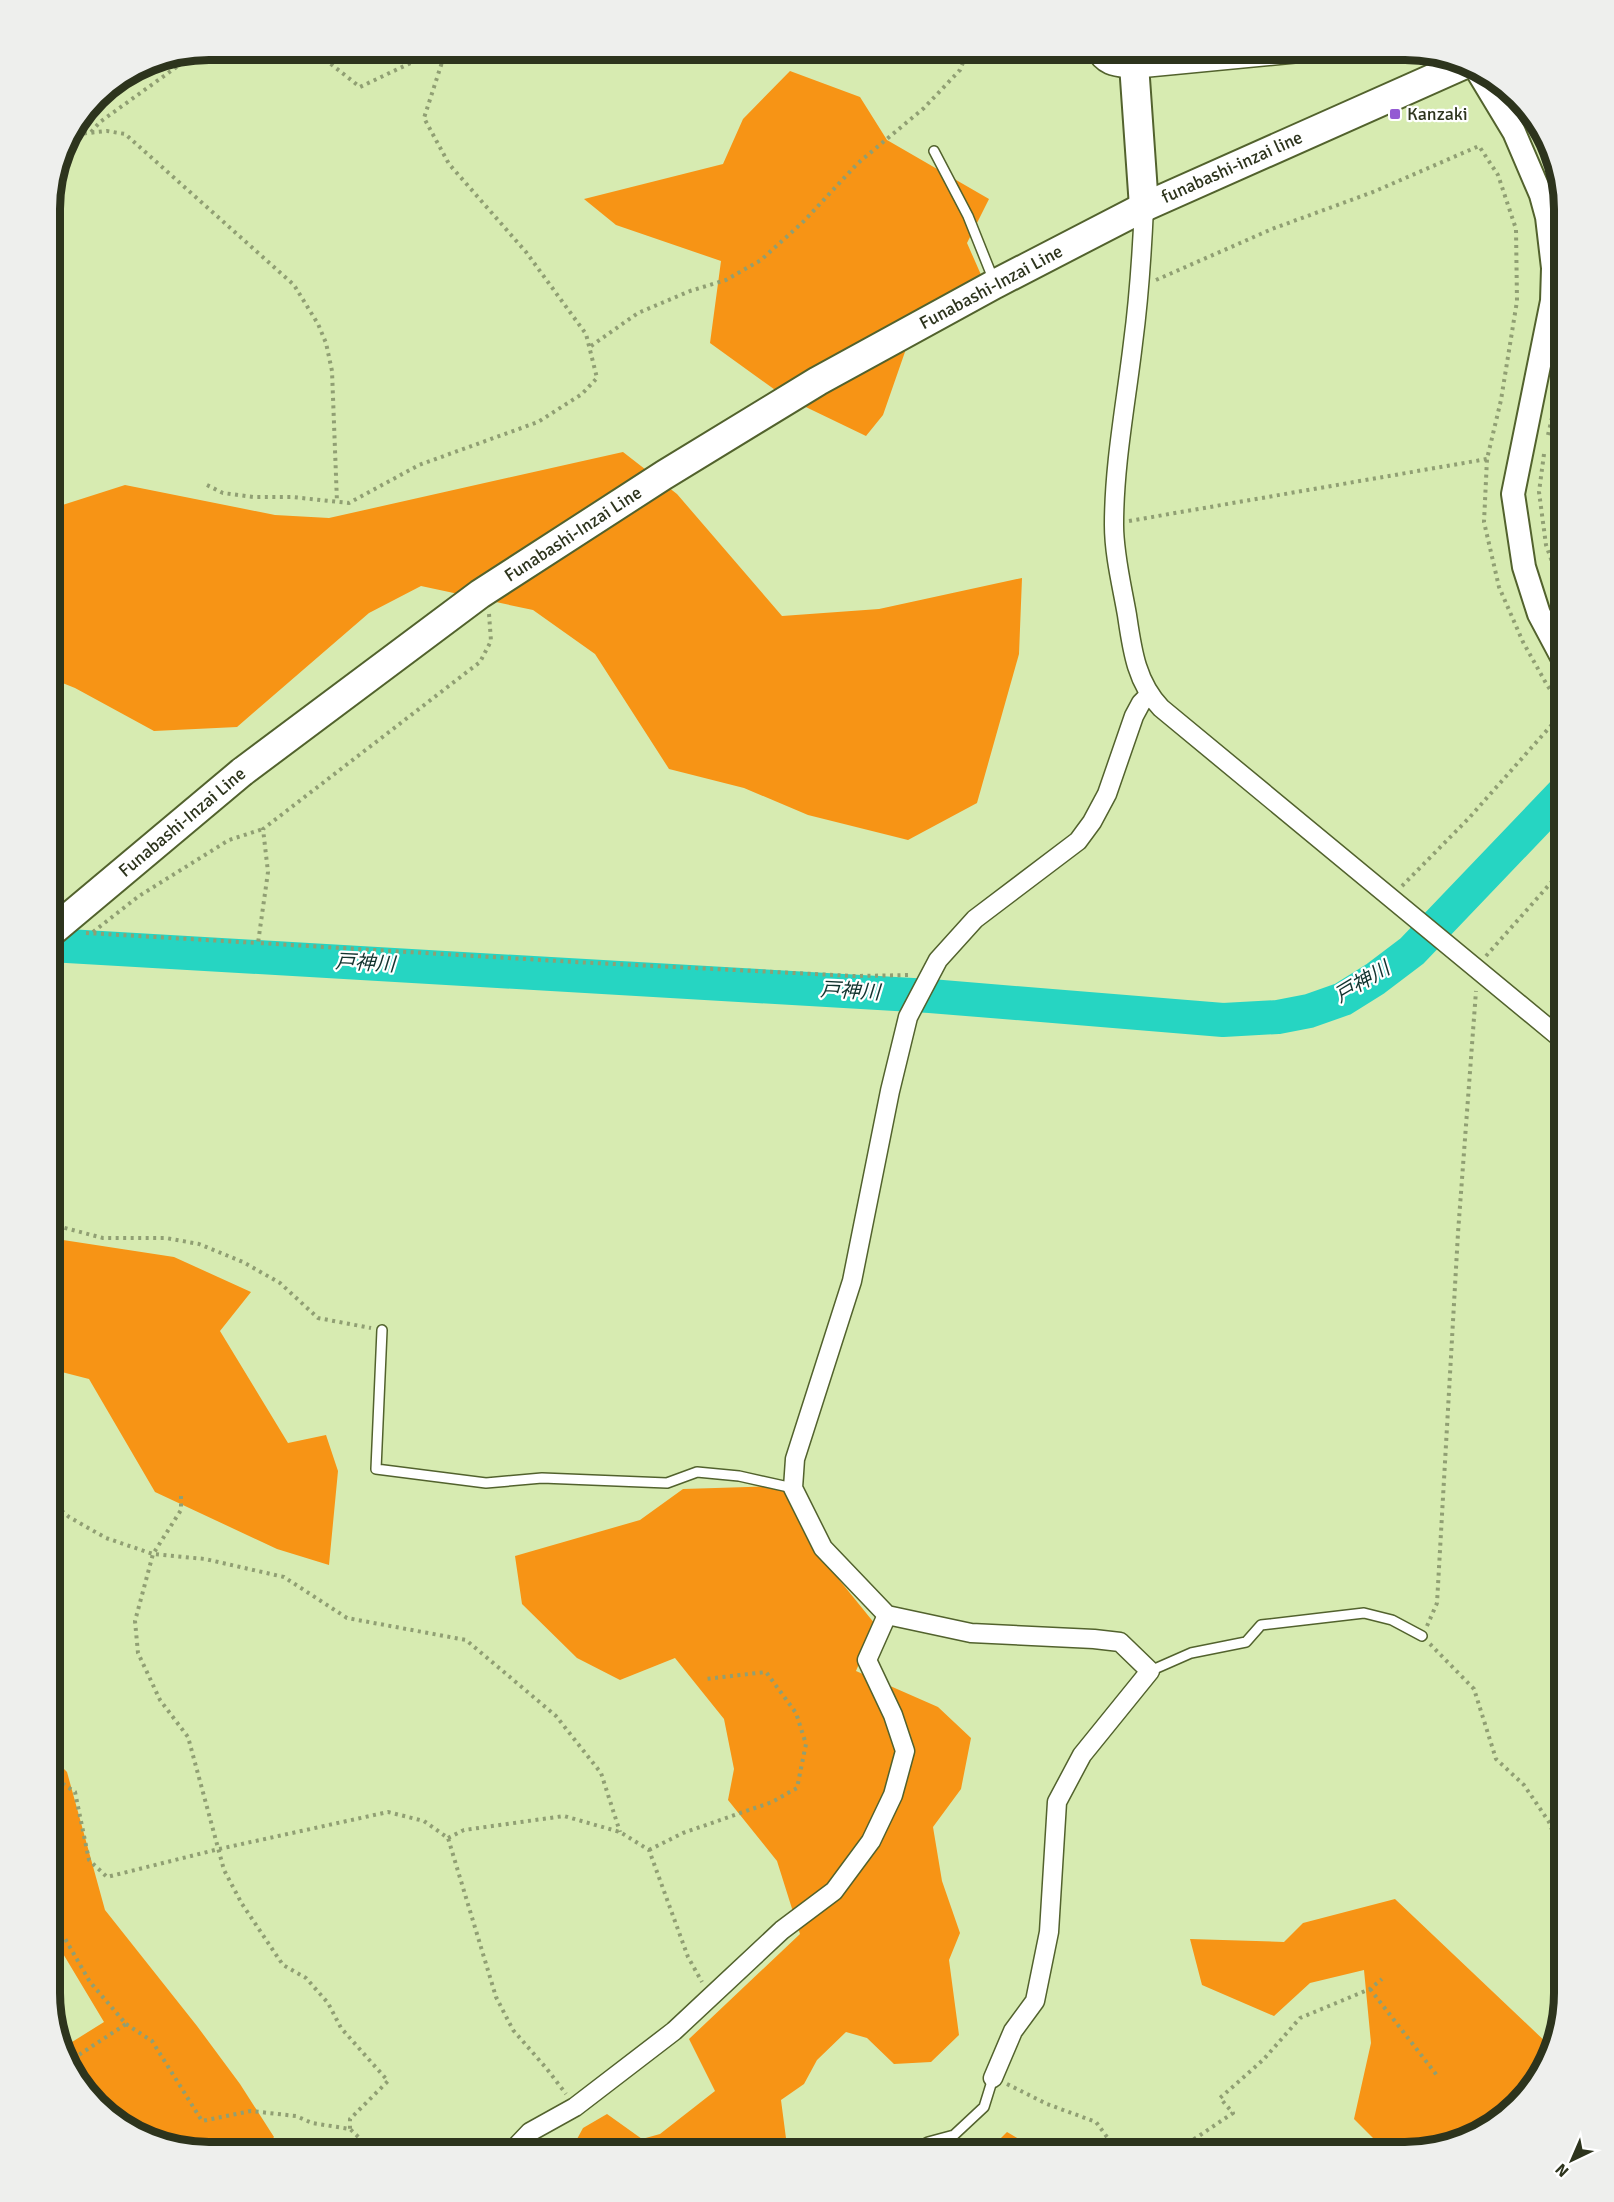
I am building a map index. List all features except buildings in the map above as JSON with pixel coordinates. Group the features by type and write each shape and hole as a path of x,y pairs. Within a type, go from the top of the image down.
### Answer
{"main road":[{"name":"funabashi-inzai line","path":"1133,60 1144,207 1453,68"},
{"name":"Funabashi-Inzai Line","path":"60,925 242,772 480,594 664,475 818,381 995,284 1144,207"}],"street":[{"path":"1101,60 1113,67 1130,60"},
{"path":"1485,84 1518,140 1541,195 1547,217 1553,268 1552,301 1513,494 1524,567 1539,614 1554,642"},
{"path":"1144,207 1139,287 1122,429 1114,524 1114,540 1140,678 1149,696 1161,708 1554,1033"},
{"path":"993,2078 1013,2031 1035,2001 1048,1932 1057,1802 1082,1755 1150,1671 1120,1642 971,1633 887,1615 823,1548 793,1488 795,1459 852,1281 890,1091 908,1017 938,960 975,919 1078,841 1092,822 1107,794 1134,716 1141,703 1149,696"},
{"path":"520,2142 530,2132 575,2107 674,2031 782,1930 834,1891 871,1841 893,1795 905,1751 893,1715 867,1660 887,1615"}],"lane":[{"path":"934,151 968,216 995,284"},
{"path":"382,1330 375,1469 486,1483 542,1478 667,1483 697,1472 740,1476 793,1488"},
{"path":"1150,1671 1191,1653 1246,1642 1261,1624 1364,1613 1392,1620 1422,1636"},
{"path":"928,2142 954,2135 984,2107 993,2078"}],"path":[{"path":"326,60 360,87 417,60"},
{"path":"207,485 223,493 253,497 292,497 349,502 419,465 538,422 582,394 597,378 591,346 586,334 526,252 449,164 423,118 443,60"},
{"path":"591,346 638,314 690,291 726,280 761,260 804,221 858,163 924,108 960,70 964,60"},
{"path":"91,132 100,122 183,63"},
{"path":"81,133 107,131 125,134 294,285 318,324 326,343 332,370 337,502"},
{"path":"1139,287 1272,229 1373,192 1479,146 1498,175 1516,229 1517,291 1501,400 1487,459 1484,522 1499,587 1523,642 1554,695"},
{"path":"1547,439 1554,409"},
{"path":"1545,450 1539,492 1546,545 1554,567"},
{"path":"1114,524 1487,459"},
{"path":"92,933 139,897 229,840 263,829 480,662 491,641 490,616 480,594"},
{"path":"1391,897 1469,818 1554,721"},
{"path":"258,943 268,872 263,829"},
{"path":"1554,880 1479,971 1458,1233 1437,1603 1422,1636 1474,1689 1496,1759 1524,1785 1549,1822 1554,1835"},
{"path":"82,933 563,962 831,975 914,975 927,978"},
{"path":"60,1227 103,1238 166,1238 200,1244 243,1262 280,1283 318,1318 382,1330"},
{"path":"181,1496 181,1510 153,1554 135,1621 138,1653 160,1700 188,1737 224,1870 242,1904 283,1965 306,1978 321,1994 328,2002 341,2028 388,2081 350,2119 350,2129"},
{"path":"60,1509 106,1538 153,1554 205,1559 284,1577 346,1618 466,1640 556,1716 602,1773 620,1832"},
{"path":"649,1850 683,1833 772,1802 797,1788 806,1744 796,1713 766,1672 706,1679"},
{"path":"60,1782 75,1792 89,1860 107,1877 219,1849 388,1812 424,1821 448,1838 496,1997 513,2030 547,2069 575,2107"},
{"path":"448,1838 464,1830 564,1816 620,1832 649,1850 688,1957 710,1996"},
{"path":"60,1933 90,1982 126,2024 152,2041 202,2121 251,2111 296,2116 312,2123 350,2129 364,2142"},
{"path":"1190,2142 1233,2114 1220,2098 1263,2060 1300,2018 1370,1989 1382,1979"},
{"path":"1370,1989 1439,2078"},
{"path":"75,2057 126,2024"},
{"path":"993,2078 1047,2104 1096,2122 1111,2142"}],"shaded area":[{"path":"790,71 860,97 887,140 989,199 967,243 993,302 906,349 883,415 866,436 785,397 710,343 721,261 616,225 584,199 723,164 743,119"},
{"path":"623,452 677,494 782,616 879,609 1022,578 1019,654 977,803 908,840 808,815 744,788 669,769 595,654 533,610 421,586 369,613 237,727 154,731 60,682 60,506 125,485 275,515 329,518"},
{"path":"60,1240 174,1257 251,1292 220,1331 288,1443 326,1435 338,1471 329,1565 277,1549 155,1492 89,1379 60,1372"},
{"path":"785,1486 824,1561 875,1624 856,1671 938,1707 971,1738 961,1789 933,1827 942,1881 960,1933 949,1960 959,2035 931,2062 894,2064 867,2038 846,2032 817,2060 804,2084 781,2100 786,2142 575,2142 583,2128 607,2114 642,2139 660,2134 715,2091 689,2039 800,1934 777,1861 728,1800 734,1769 724,1719 675,1658 620,1680 577,1658 522,1604 515,1556 640,1520 683,1489"},
{"path":"60,1765 67,1772 105,1910 197,2026 240,2084 274,2137 270,2142 200,2142 180,2139 143,2127 118,2111 91,2084 69,2044 104,2022 60,1949"},
{"path":"1395,1899 1546,2042 1523,2084 1496,2111 1462,2131 1424,2141 1377,2142 1354,2119 1371,2043 1364,1970 1310,1983 1274,2016 1202,1985 1190,1939 1284,1942 1303,1923"},
{"path":"1007,2132 1024,2142 997,2142"}],"waterway":[{"name":"戸神川","path":"60,946 930,996 1223,1020 1278,1017 1309,1011 1343,999 1375,979 1412,951 1554,802"}],"place":[{"name":"Kanzaki","path":"1395,114"}]}
